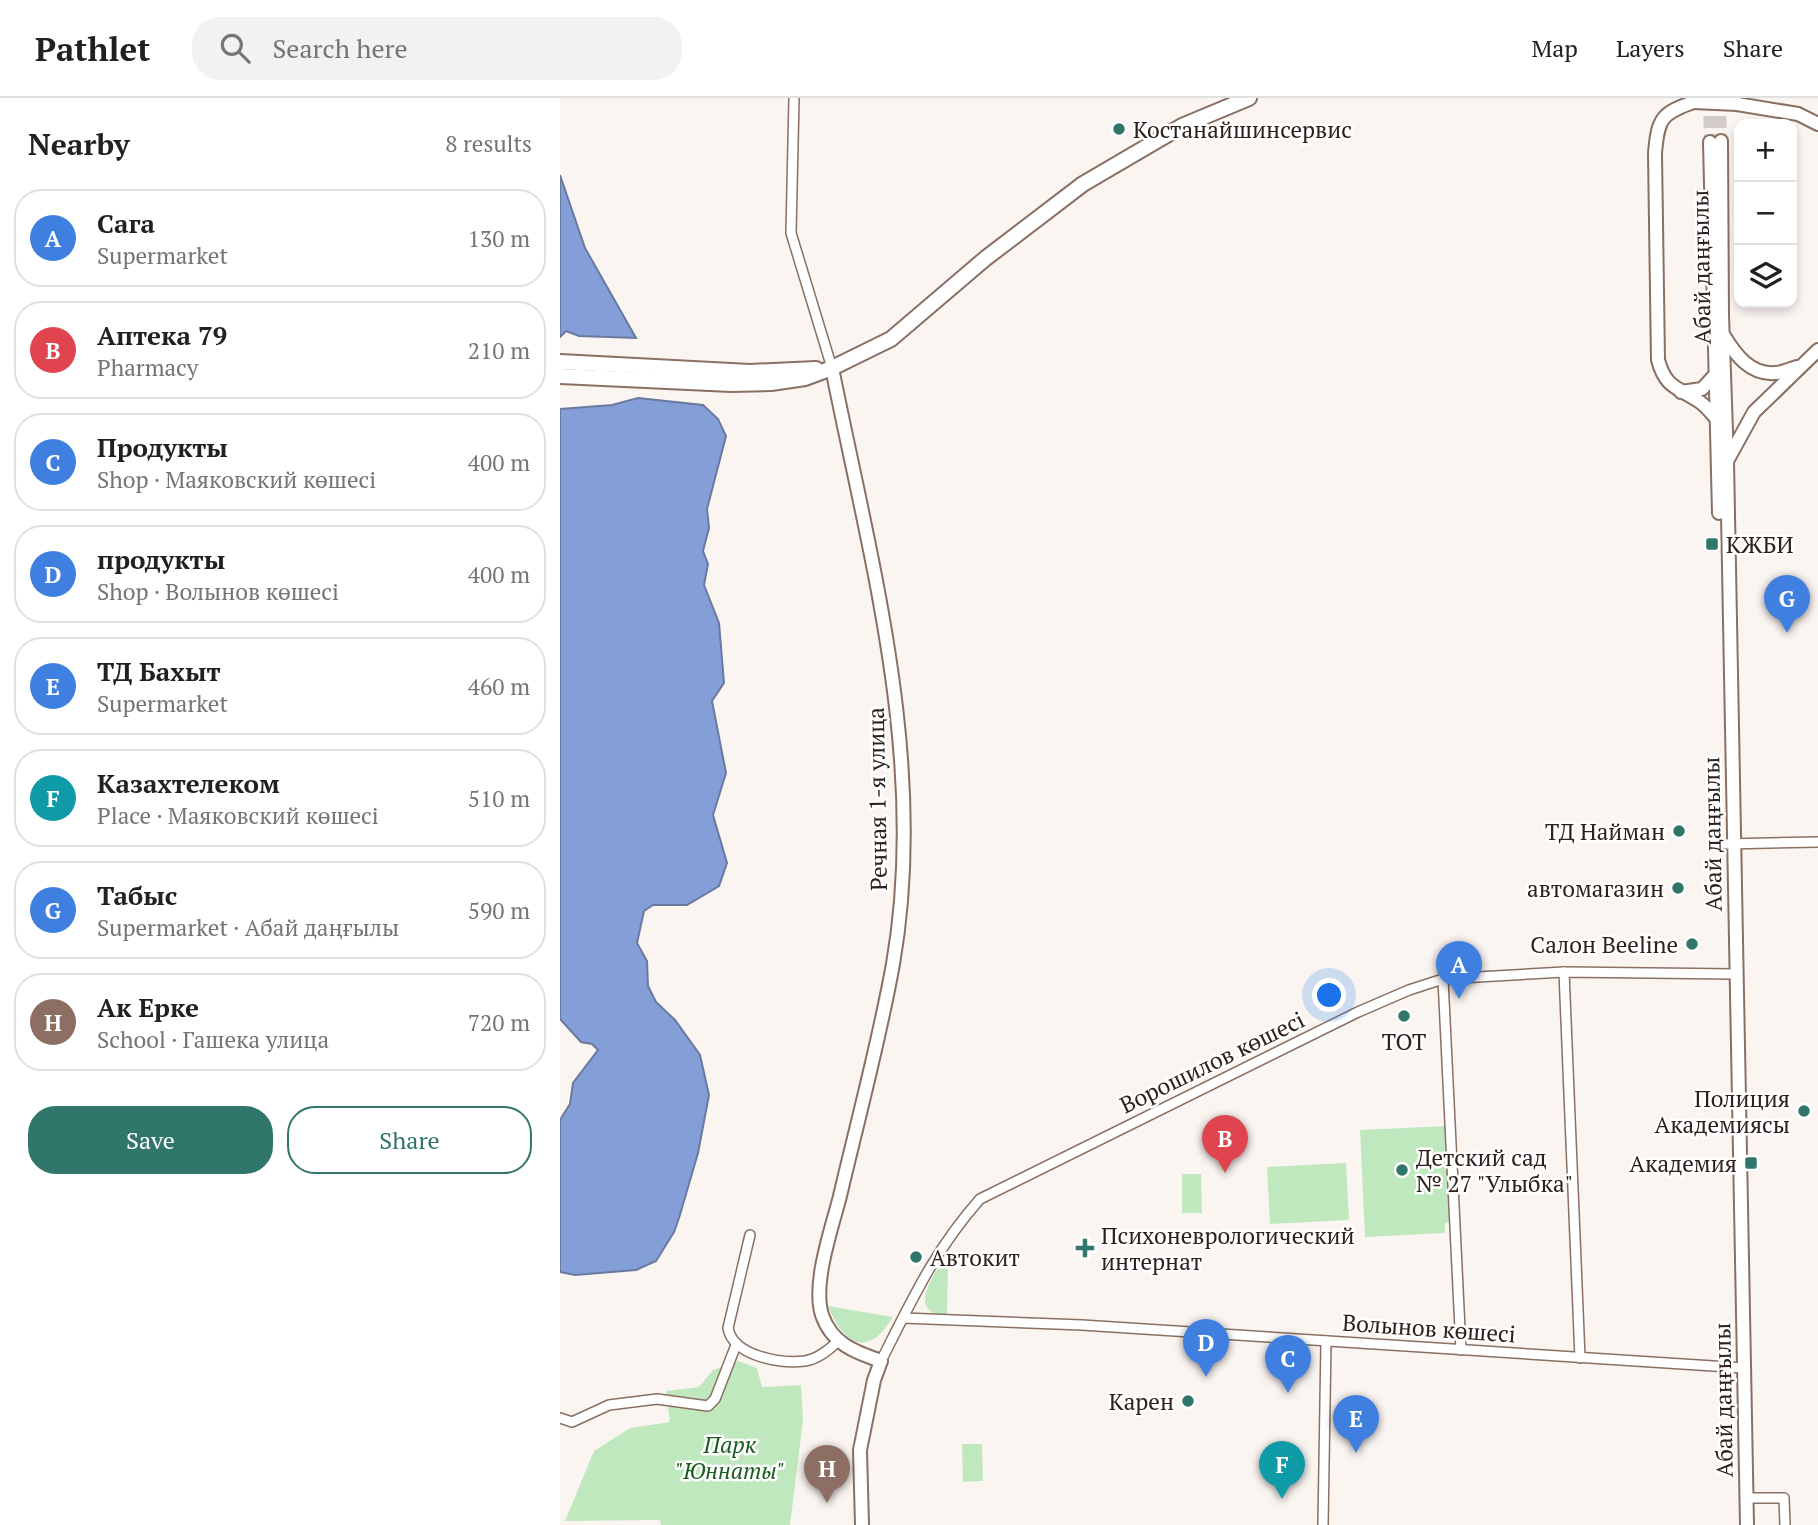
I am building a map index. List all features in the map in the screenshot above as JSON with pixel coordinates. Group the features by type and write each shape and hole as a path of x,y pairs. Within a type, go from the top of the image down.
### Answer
{"highway":[{"path":"566,369 731,384 771,383 805,378 832,368 891,338 986,258 1083,184 1182,126 1249,98"}],"main road":[{"path":"1716,418 1702,403 1671,386 1662,374 1658,360 1657,130 1670,110 1694,102 1737,104 1798,114 1818,124"},
{"name":"Абай даңғылы","path":"1730,844 1715,375 1715,142 1727,461 1732,974 1740,1368 1747,1525"},
{"path":"1723,335 1736,355 1752,368 1774,374 1801,366"},
{"path":"1727,461 1754,412 1818,350"},
{"name":"Речная 1-я улица","path":"832,368 891,661 898,709 903,827 901,892 893,963 820,1283 819,1301 822,1315 828,1329 838,1341"},
{"path":"1681,392 1702,389 1715,375"},
{"path":"838,1341 847,1348 881,1361 874,1380 860,1450 862,1525"},
{"name":"Абай даңғылы","path":"1739,1525 1740,1368"}],"street":[{"path":"794,98 791,233 832,368"},
{"path":"1730,844 1818,842"},
{"path":"1564,972 1580,1358"},
{"name":"Ворошилов көшесі","path":"881,1361 940,1249 980,1199 1358,1012 1443,978 1564,972 1732,974"},
{"path":"1443,978 1461,1350"},
{"path":"750,1235 728,1328 736,1345 769,1358 806,1361 830,1350 838,1341"},
{"name":"Волынов көшесі","path":"903,1318 1082,1325 1740,1368"},
{"path":"1323,1525 1326,1341"},
{"path":"560,1418 572,1422 609,1405 657,1399 708,1406 715,1399 736,1345"},
{"path":"1746,1499 1784,1498 1784,1525"}],"green space":[{"path":"1446,1126 1451,1222 1445,1223 1445,1233 1365,1237 1360,1130"},
{"path":"1346,1163 1349,1220 1270,1224 1267,1167"},
{"path":"1182,1174 1201,1174 1202,1213 1182,1213"},
{"path":"943,1260 948,1268 947,1317 935,1314 928,1309 925,1302 928,1286"},
{"path":"828,1306 893,1317 878,1336 867,1342 859,1342 846,1335"},
{"name":"Парк \"Юннаты\"","path":"738,1361 757,1368 762,1387 801,1385 803,1420 790,1525 661,1525 660,1520 565,1521 594,1451 630,1428 670,1422 666,1391 699,1387 713,1370"},
{"path":"962,1444 982,1444 983,1481 963,1482"}],"water":[{"path":"560,175 585,248 636,338 579,336 566,331 560,337"},
{"path":"638,398 703,405 718,419 726,436 707,509 709,528 703,551 708,564 704,585 719,623 724,683 712,701 726,773 713,815 727,863 719,886 687,905 653,905 644,911 637,943 647,961 648,986 656,1002 675,1020 700,1055 709,1095 698,1153 674,1232 656,1261 636,1270 575,1275 560,1272 560,1120 570,1104 573,1083 598,1050 592,1044 581,1042 560,1019 560,409 612,405"}],"tunnel":[{"path":"1709,98 1710,142"},
{"path":"1720,98 1721,141"}],"place":[{"name":"Костанайшинсервис","path":"1119,129"},
{"name":"КЖБИ","path":"1712,544"},
{"name":"Табыс","path":"1787,633"},
{"name":"ТД Найман","path":"1679,831"},
{"name":"автомагазин","path":"1678,888"},
{"name":"Cалон Beeline","path":"1692,944"},
{"name":"Сага","path":"1459,999"},
{"name":"ТОТ","path":"1404,1016"},
{"name":"Полиция Академиясы","path":"1804,1111"},
{"name":"Академия","path":"1751,1163"},
{"name":"Детский сад № 27 \"Улыбка\"","path":"1402,1170"},
{"name":"Аптека 79","path":"1225,1173"},
{"name":"Психоневрологический интернат","path":"1085,1248"},
{"name":"Автокит","path":"916,1257"},
{"name":"продукты","path":"1206,1377"},
{"name":"Продукты","path":"1288,1393"},
{"name":"Карен","path":"1188,1401"},
{"name":"ТД Бахыт","path":"1356,1453"},
{"name":"Казахтелеком","path":"1282,1499"},
{"name":"Ак Ерке","path":"827,1503"}]}
